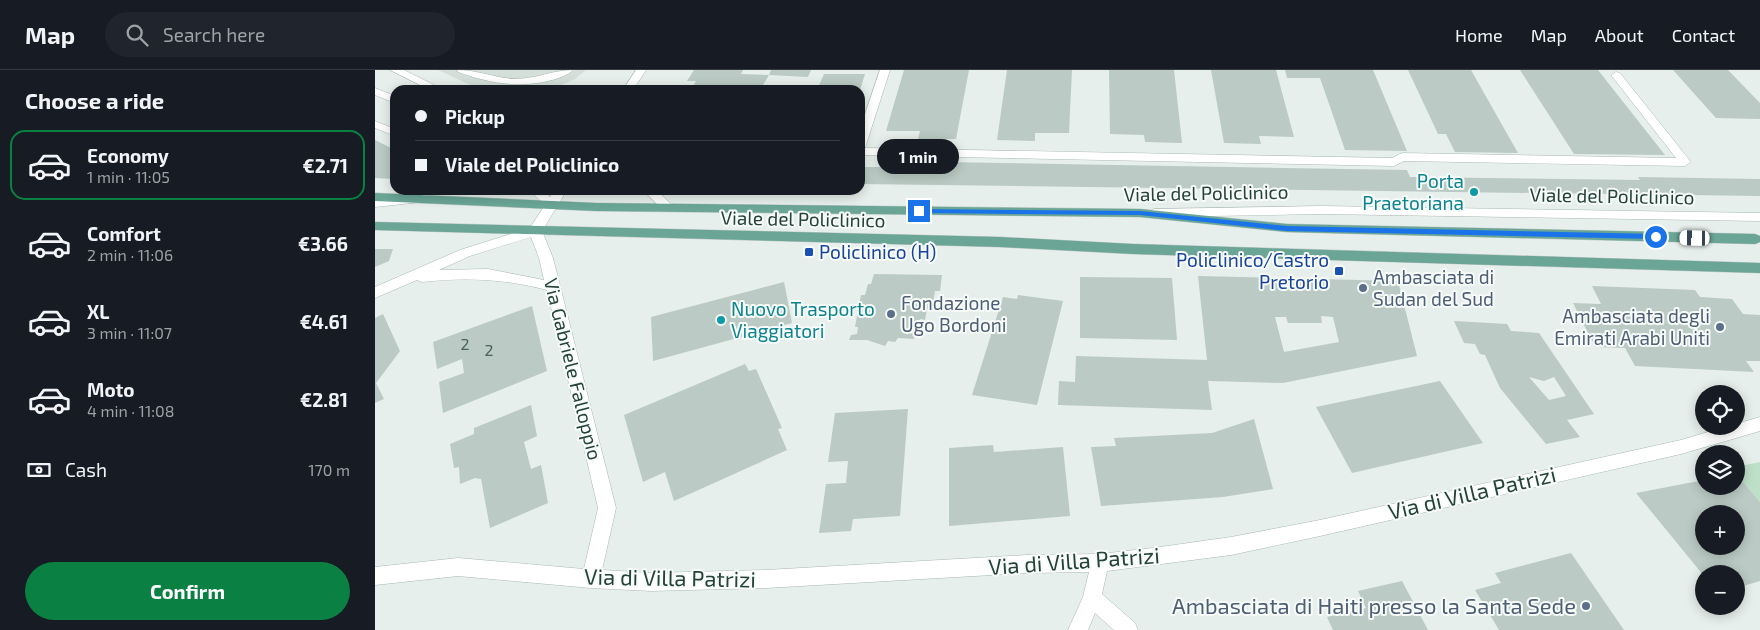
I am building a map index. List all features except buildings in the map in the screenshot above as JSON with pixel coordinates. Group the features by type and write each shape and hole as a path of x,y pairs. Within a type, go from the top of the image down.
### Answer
{"main road":[{"name":"Viale del Policlinico","path":"375,197 406,195"},
{"name":"Viale del Policlinico","path":"434,195 553,205 668,208 1140,213"},
{"path":"1140,213 1287,228 1755,239"},
{"name":"Viale del Policlinico","path":"375,225 535,231 999,242 1133,249 1760,268"}],"street":[{"path":"395,70 428,85"},
{"path":"462,70 484,78 508,83 555,76 568,70"},
{"path":"631,85 641,70"},
{"path":"865,131 885,70"},
{"path":"865,152 1394,162 1402,157 1685,162 1617,75"},
{"path":"375,91 390,98"},
{"path":"375,124 390,131"},
{"path":"375,203 417,195"},
{"path":"541,195 553,205"},
{"path":"375,292 465,253 535,231 558,195"},
{"path":"654,195 668,208"},
{"name":"Viale del Policlinico","path":"1140,213 1321,210 1760,217"},
{"path":"1745,216 1760,226"},
{"name":"Via Gabriele Falloppio","path":"535,231 546,258 607,508 591,579"},
{"path":"408,279 453,274 498,274 553,287"},
{"name":"Via di Villa Patrizi","path":"375,576 458,567 591,579 651,582 766,579 1027,564 1100,563 1222,547 1320,528 1681,447 1760,424"},
{"path":"1078,630 1092,597 1100,563"},
{"path":"1092,597 1128,630"}],"shaded area":[{"path":"438,70 586,70 575,79 561,85 470,85"}],"green space":[{"path":"1760,462 1760,502 1745,485 1745,465"}],"place":[{"name":"Porta Praetoriana","path":"1474,192"},
{"name":"Policlinico (H)","path":"809,252"},
{"name":"Policlinico/Castro Pretorio","path":"1339,271"},
{"name":"Ambasciata di Sudan del Sud","path":"1363,288"},
{"name":"Fondazione Ugo Bordoni","path":"891,314"},
{"name":"Nuovo Trasporto Viaggiatori","path":"721,320"},
{"name":"Ambasciata degli Emirati Arabi Uniti","path":"1720,327"},
{"name":"Ambasciata di Haiti presso la Santa Sede","path":"1586,606"}],"route":[{"path":"919,211 1140,213 1287,228 1656,237"}]}
